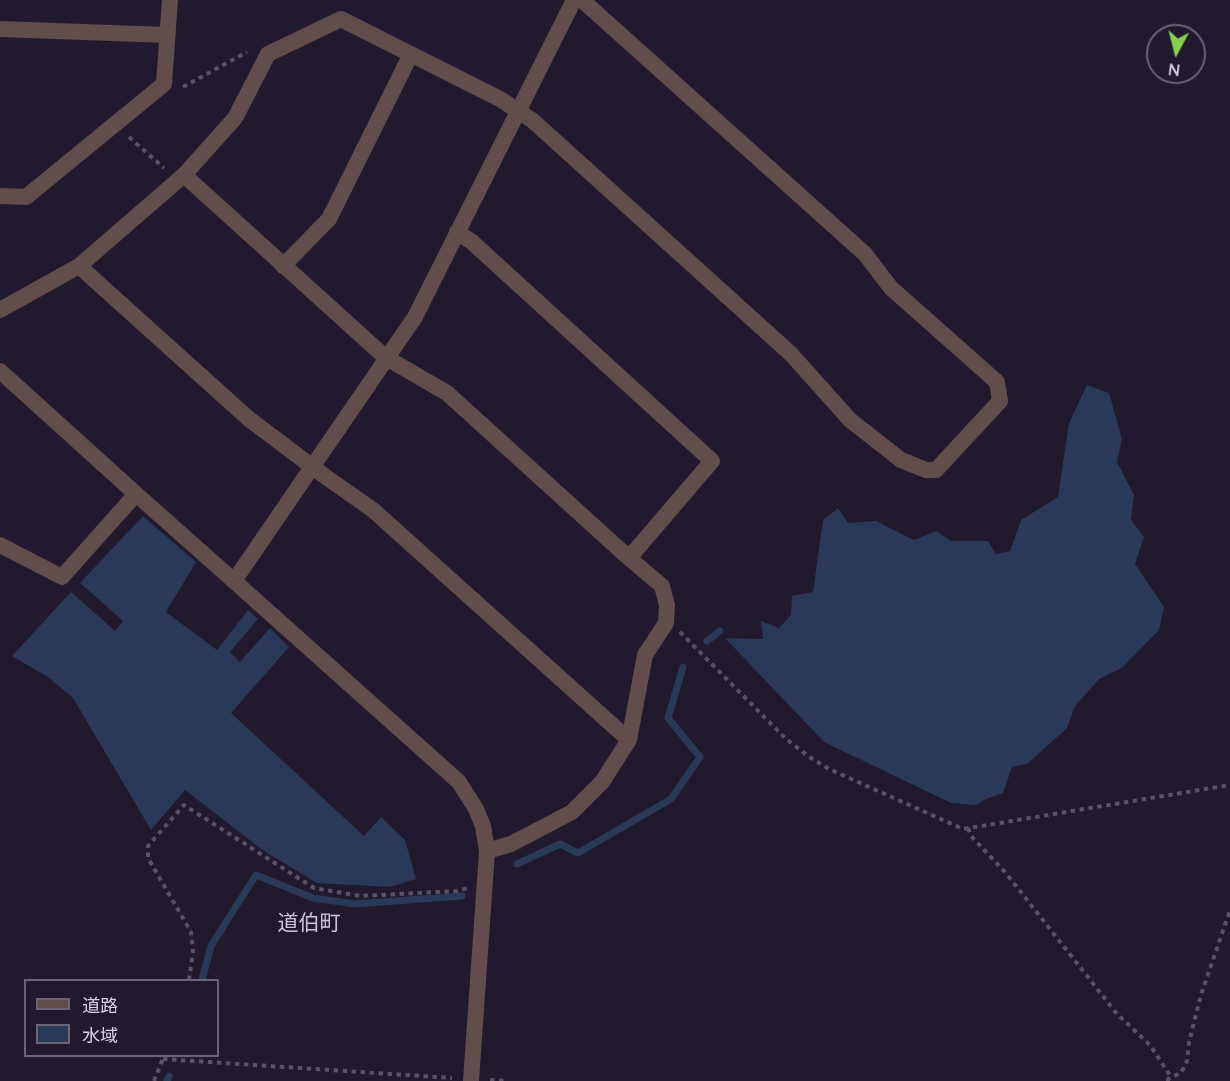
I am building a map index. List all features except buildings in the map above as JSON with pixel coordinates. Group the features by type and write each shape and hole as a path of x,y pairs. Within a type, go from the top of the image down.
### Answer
{"street":[{"path":"0,196 26,197 164,84 170,0"},
{"path":"234,580 385,357 415,317 574,0"},
{"path":"0,310 79,266 181,178 235,118 268,54 341,19 500,99 532,120 791,354 850,420 901,460 926,470 936,470 1000,400 997,382 891,288 865,254 582,0"},
{"path":"0,29 167,35"},
{"path":"283,266 329,219 411,54"},
{"path":"181,178 385,357 447,393 662,586 668,605 666,623 645,655 629,740 602,782 572,812 511,844 487,851"},
{"path":"457,232 471,242 712,461 629,558"},
{"path":"79,266 249,419 373,510 629,740"},
{"path":"0,371 459,782 476,809 483,826 487,851 471,1080"},
{"path":"0,545 62,577 136,494"}],"path":[{"path":"126,134 181,178"},
{"path":"666,623 683,634 786,739 811,758 829,769 963,829 1230,785"},
{"path":"189,979 193,952 191,932 148,858 148,846 153,838 184,805 314,888 360,896 457,891 483,884"},
{"path":"968,828 971,836 1005,872 1117,1014 1150,1045 1170,1079 1181,1073 1186,1061 1201,995 1230,910"},
{"path":"154,1081 163,1057 471,1080"}],"water":[{"path":"1087,385 1109,393 1122,439 1117,462 1134,495 1131,520 1144,537 1135,564 1164,607 1159,630 1122,668 1099,679 1075,706 1067,728 1027,764 1012,767 1003,793 976,805 951,803 824,742 725,638 763,639 761,621 779,628 791,615 792,596 813,592 823,520 838,508 848,523 876,521 914,540 936,531 951,541 988,541 996,554 1010,551 1021,520 1058,497 1069,423"},
{"path":"143,516 196,562 166,612 217,650 248,610 258,619 230,652 240,662 270,628 289,647 231,713 364,836 381,817 405,840 416,879 390,887 317,883 264,851 185,790 151,830 73,698 48,677 12,656 71,592 115,631 123,621 80,583"}],"waterway":[{"path":"707,641 720,631"},
{"path":"517,864 560,844 578,853 671,799 700,757 668,718 683,667"},
{"path":"202,979 211,946 256,875 313,898 355,904 462,896"},
{"path":"167,1081 169,1076"}],"district":[{"name":"道伯町","path":"309,924"}]}
